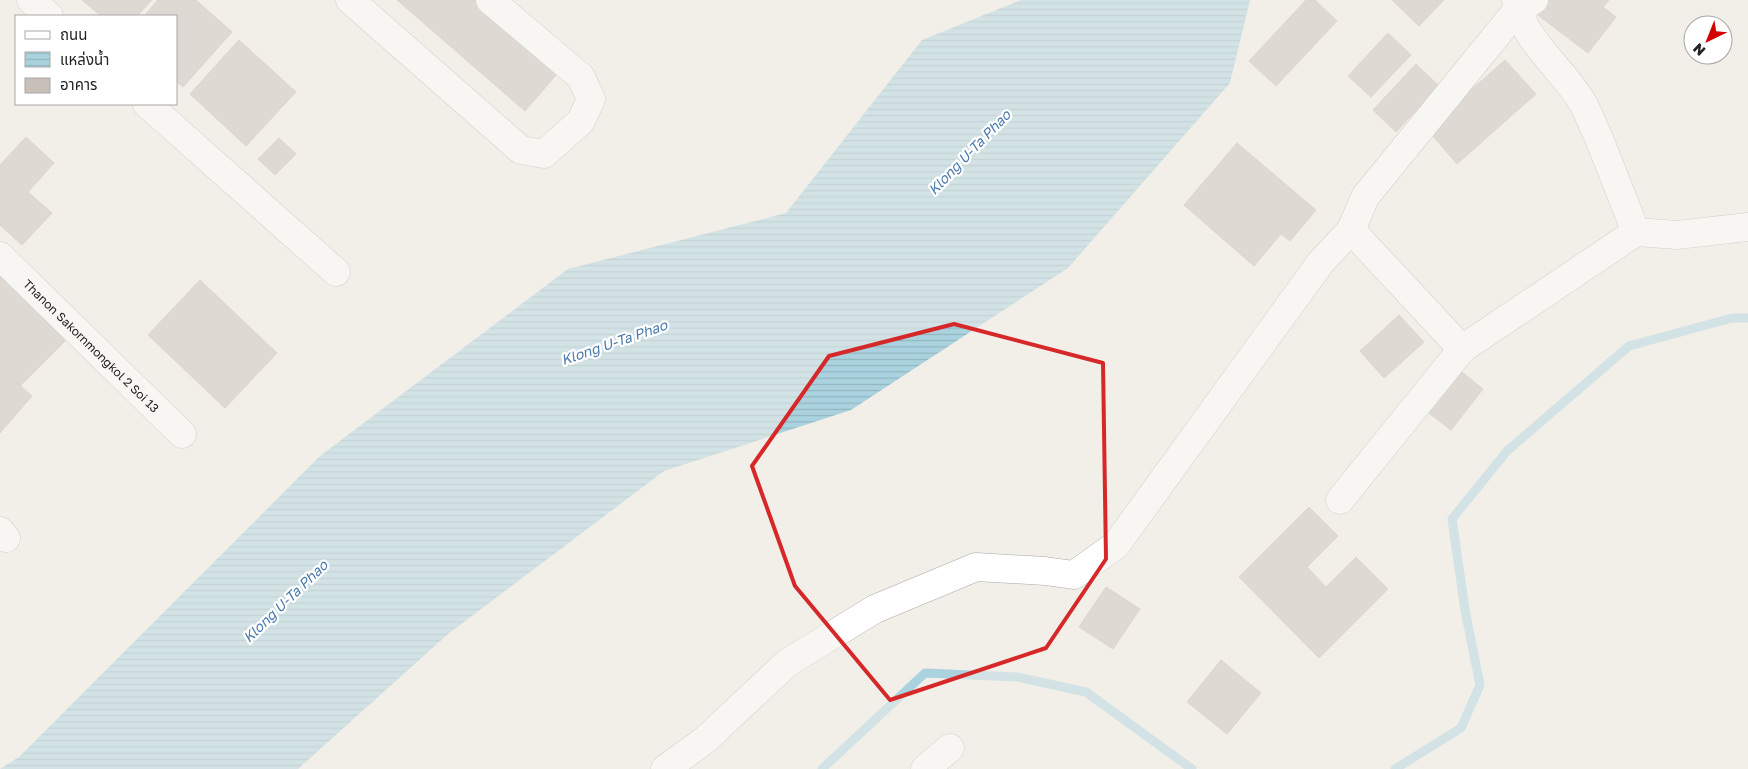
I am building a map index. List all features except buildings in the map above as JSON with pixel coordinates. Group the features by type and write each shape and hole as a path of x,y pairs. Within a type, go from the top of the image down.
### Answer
{"street":[{"path":"31,0 49,15"},
{"path":"350,0 521,150 544,154 581,121 591,99 581,77 490,0"},
{"path":"665,769 704,740 787,663 875,609 976,567 1045,571 1074,575 1116,545 1321,262 1351,230 1364,197 1523,3"},
{"path":"1523,3 1536,43 1567,79 1584,105 1636,232"},
{"path":"148,105 336,272"},
{"path":"1340,500 1462,349 1636,232 1677,234 1748,227"},
{"path":"1351,230 1462,349"},
{"name":"Thanon Sakornmongkol 2 Soi 13","path":"0,256 182,434"},
{"path":"925,769 950,748"}],"highlighted area":[{"path":"954,324 1103,363 1106,559 1046,648 890,700 795,586 752,466 829,356"}],"water":[{"name":"Klong U-Ta Phao","path":"1021,0 1250,0 1230,83 1068,268 851,410 664,471 448,634 298,769 0,769 19,757 320,456 568,269 786,213 922,40"}],"waterway":[{"path":"1395,769 1461,728 1480,685 1465,610 1452,519 1507,451 1629,346 1732,318 1748,318"},
{"path":"822,769 925,673 1017,677 1086,692 1192,769"}]}
